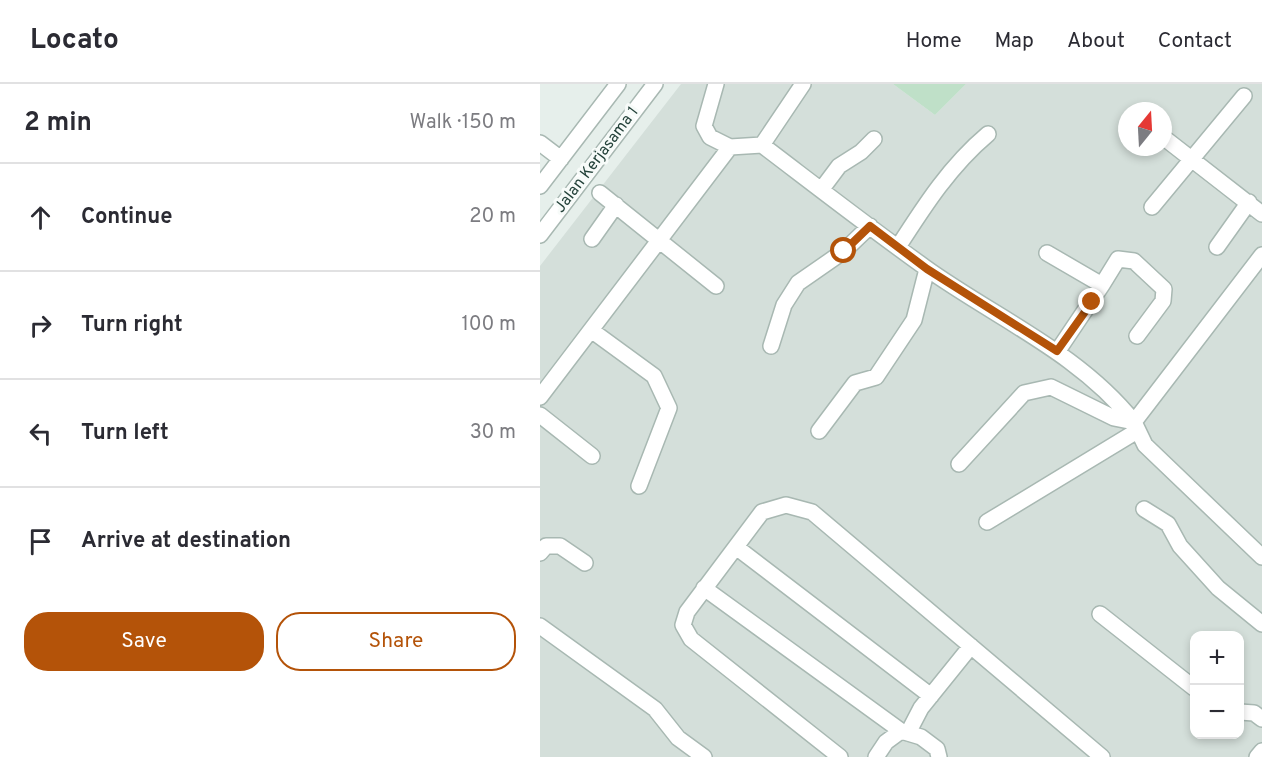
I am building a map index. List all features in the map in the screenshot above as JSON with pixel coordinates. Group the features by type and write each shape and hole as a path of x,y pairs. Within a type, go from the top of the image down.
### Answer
{"street":[{"path":"540,186 618,84"},
{"name":"Jalan Kerjasama 1","path":"540,235 655,84"},
{"path":"716,84 704,126 710,137 730,147 762,145 927,269 1057,351 1101,387 1135,427 1145,445 1262,557"},
{"path":"762,145 803,84"},
{"path":"1152,207 1194,160 1244,96"},
{"path":"898,247 935,189 964,154 988,134"},
{"path":"821,190 839,166 855,157 874,139"},
{"path":"540,143 561,159"},
{"path":"1172,144 1262,214"},
{"path":"540,397 730,147"},
{"path":"600,193 716,286"},
{"path":"1217,247 1249,202"},
{"path":"592,239 616,205"},
{"path":"771,346 784,305 798,283 844,251 870,226"},
{"path":"1047,253 1102,285"},
{"path":"987,522 1135,427 1262,255"},
{"path":"1057,351 1082,319 1118,259 1134,261 1164,289 1163,301 1137,336"},
{"path":"819,431 855,383 876,377 914,320 927,269"},
{"path":"591,330 654,376 669,408 639,486"},
{"path":"959,464 1024,393 1051,387 1135,427"},
{"path":"540,415 592,456"},
{"path":"840,757 691,639 683,625 687,612 762,512 786,505 812,512 1102,757"},
{"path":"1144,509 1168,524 1180,546 1218,588 1262,624"},
{"path":"540,553 546,546 560,546 585,563"},
{"path":"735,547 931,696"},
{"path":"704,588 904,732 941,754"},
{"path":"1100,614 1190,685"},
{"path":"540,626 655,709 678,738 704,757"},
{"path":"876,757 886,742 904,732 971,646"},
{"path":"1244,712 1254,713 1262,719"},
{"path":"1257,757 1262,751"}],"shaded area":[{"path":"681,84 893,84 935,115 966,84 1262,84 1262,757 540,757 540,266"}],"green space":[{"path":"893,84 966,84 935,115"}],"route":[{"path":"844,251 870,226 927,269 1057,351 1092,302"}]}
